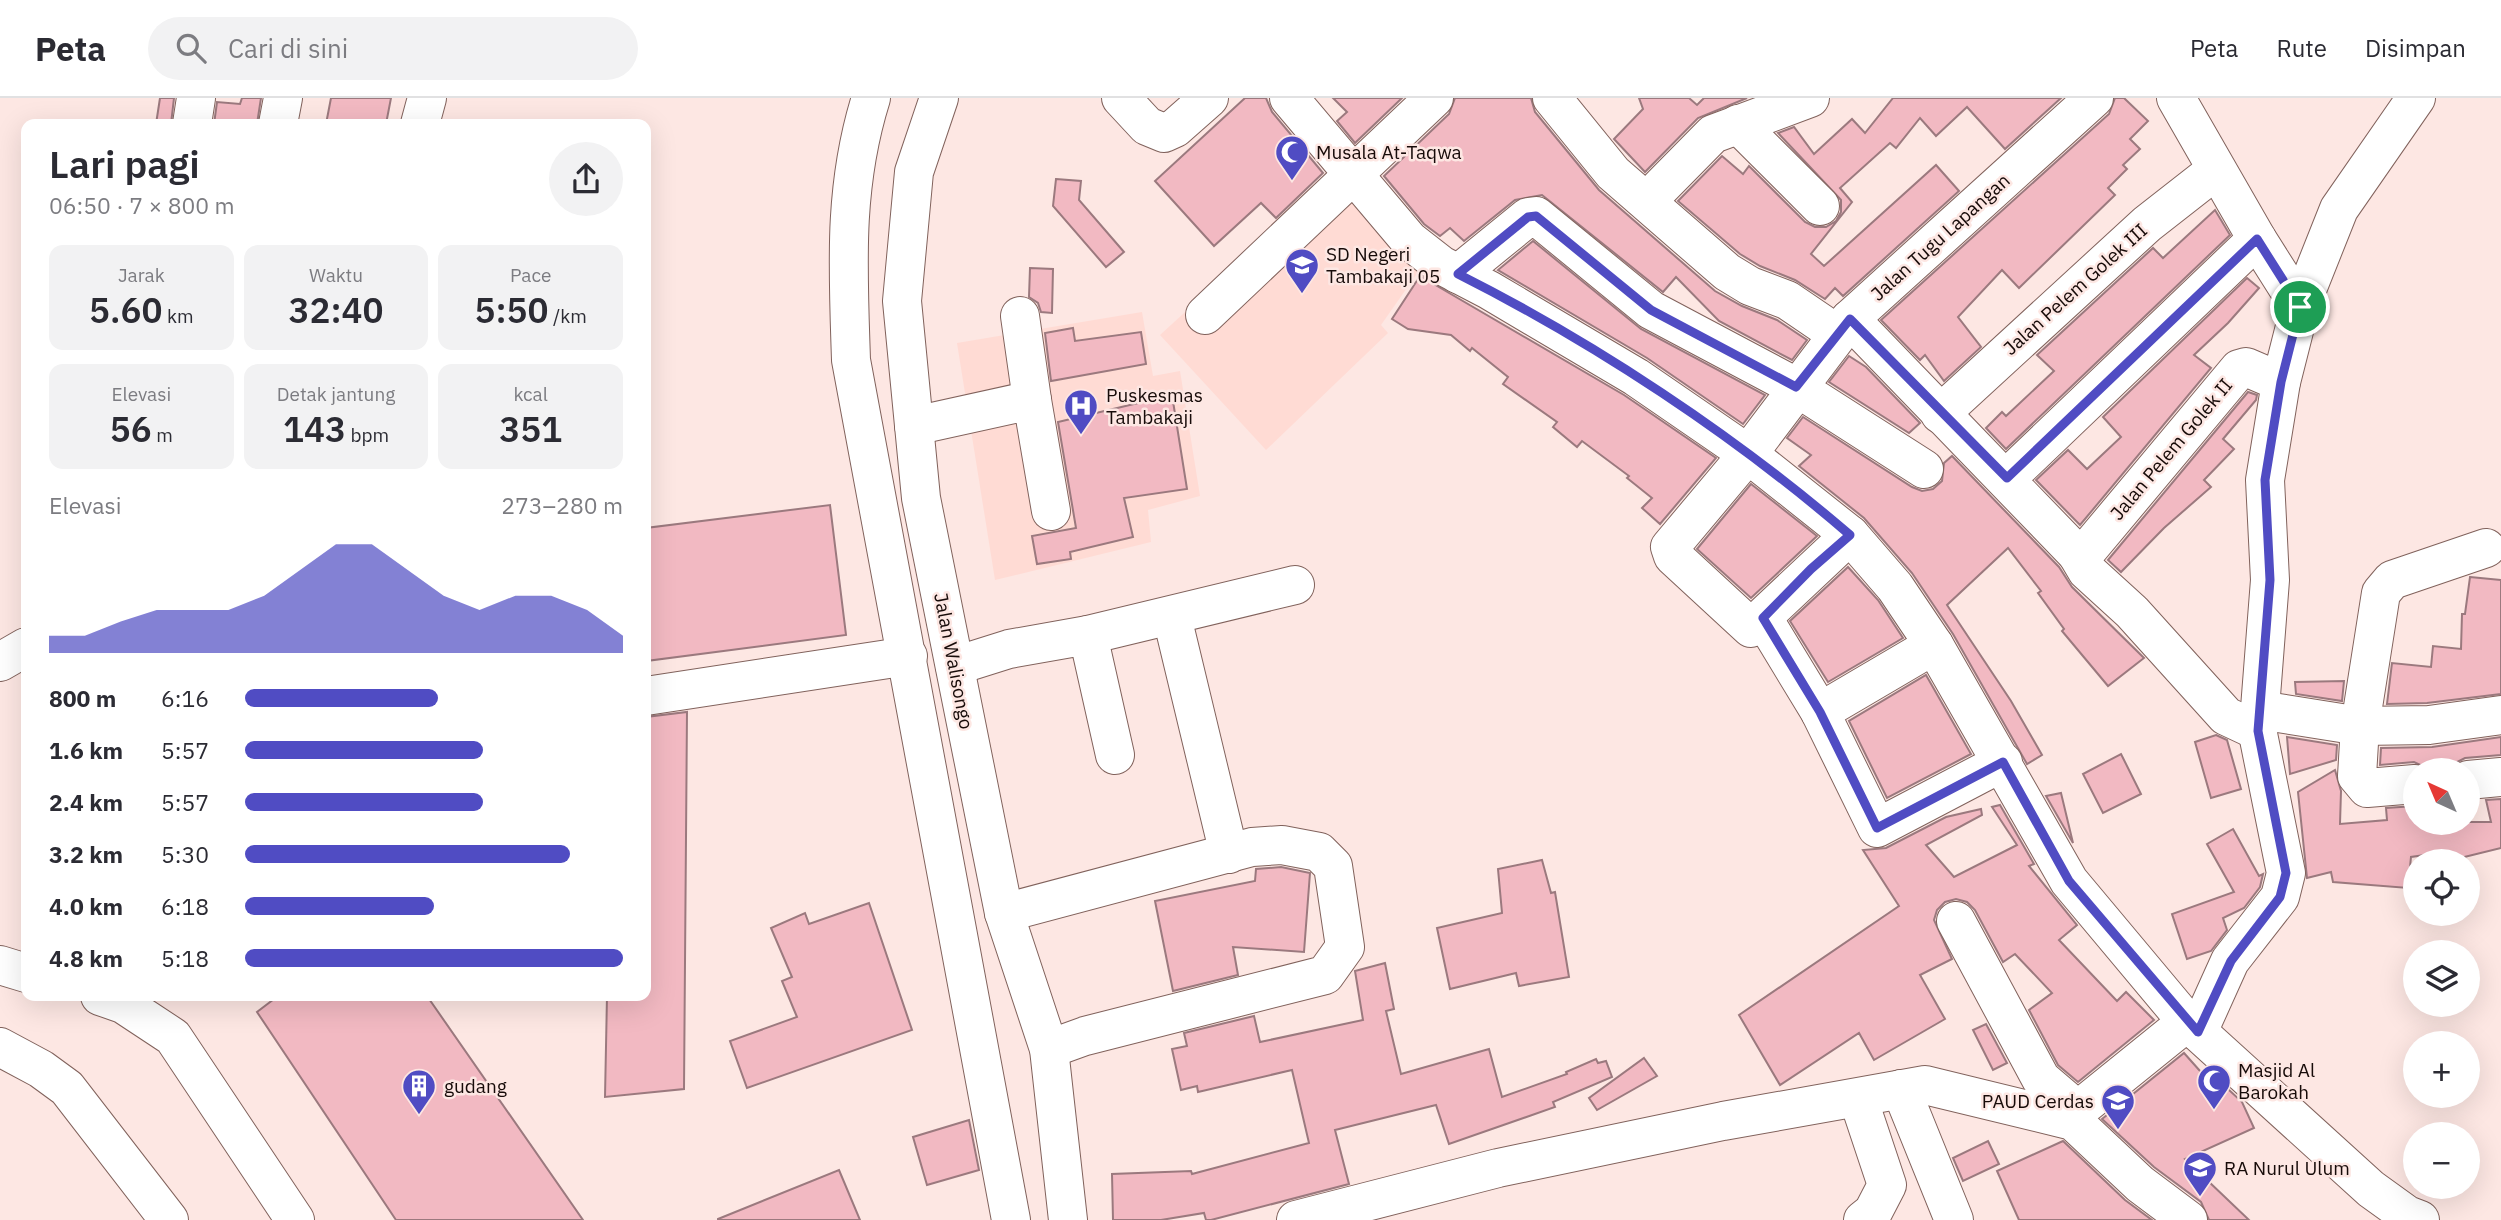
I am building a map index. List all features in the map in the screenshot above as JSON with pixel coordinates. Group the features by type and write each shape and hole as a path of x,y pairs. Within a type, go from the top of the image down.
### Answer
{"main road":[{"path":"193,119 195,98"},
{"path":"279,119 284,98"},
{"path":"421,119 427,98"},
{"path":"871,98 860,135 847,233 851,360 1011,1220"},
{"name":"Jalan Walisongo","path":"939,98 914,172 902,301 921,498 1004,913 1049,1048 1068,1220"},
{"path":"1121,98 1147,126 1164,133 1175,128 1209,98"},
{"path":"1289,98 1350,174 1409,240 1441,265 1636,377 1748,454 1850,535 1895,587 1934,645 2069,881 2192,1027 2371,1189 2407,1215 2420,1220"},
{"path":"1205,315 1350,174 1434,98"},
{"path":"1552,98 1613,173 1741,282 1843,326 1940,414 2007,478 2074,552 2087,571 2132,612 2225,716 2258,721 2360,726 2429,725 2501,715"},
{"path":"1647,201 1713,135 1810,98"},
{"name":"Jalan Tugu Lapangan","path":"1763,618 1748,628 1673,556 1670,547 1748,454 1843,326 2094,98"},
{"path":"2176,98 2216,170 2300,307"},
{"path":"1956,921 2041,1079 2075,1108 2083,1106 2192,1027 2231,961 2270,912 2284,885 2284,858 2258,721 2270,580 2265,480 2281,382 2300,307 2349,190 2416,98"},
{"path":"1738,124 1820,206"},
{"name":"Jalan Pelem Golek III","path":"1940,414 2138,231 2216,170"},
{"path":"1458,274 1528,217 1536,216 1651,310 1796,387 1924,469"},
{"path":"2007,478 2257,239"},
{"path":"1020,316 1051,511"},
{"name":"Jalan Pelem Golek II","path":"2074,552 2085,553 2239,369 2246,367 2281,382"},
{"path":"915,426 1032,400"},
{"path":"1850,535 1811,569 1763,618 1820,712 1877,828 2003,762"},
{"path":"2403,785 2367,788 2361,783 2355,759 2383,587 2392,580 2486,548"},
{"path":"955,666 1009,649 1172,617 1295,585"},
{"path":"1172,617 1229,854"},
{"path":"1088,635 1115,755"},
{"path":"1820,712 1934,645"},
{"path":"0,662 21,650"},
{"path":"651,695 908,656"},
{"path":"2480,779 2501,777"},
{"path":"1004,913 1252,847 1307,848 1319,852 1333,866 1345,947 1330,972 1312,980 1085,1036 1049,1048"},
{"path":"0,965 21,971"},
{"path":"114,1001 173,1037 295,1220"},
{"path":"0,1047 41,1069 67,1088 169,1220"},
{"path":"1296,1220 1498,1168 1723,1121 1925,1085 2073,1121 2140,1184 2188,1220"},
{"path":"1901,1089 1955,1220"},
{"path":"1858,1098 1887,1185 1872,1212 1863,1220"}],"shaded area":[{"name":"SD Negeri Tambakaji 05","path":"1337,173 1423,265 1381,325 1388,333 1266,450 1160,335"},
{"name":"Puskesmas Tambakaji","path":"1142,312 1153,376 1180,371 1200,496 1148,510 1151,542 995,580 957,343"}],"building":[{"path":"160,98 174,98 172,119 157,119"},
{"path":"242,98 261,98 258,119 215,119 217,102 240,104"},
{"path":"331,98 391,98 387,119 327,119"},
{"path":"1245,98 1266,98 1272,112 1323,173 1276,218 1261,203 1214,246 1155,181"},
{"path":"1333,98 1402,98 1355,143 1337,121 1347,112"},
{"path":"1455,98 1531,98 1535,112 1599,190 1715,291 1742,306 1777,320 1807,340 1792,360 1719,321 1676,277 1663,292 1542,195 1515,200 1464,241 1450,228 1440,236 1424,224 1384,176 1449,114"},
{"path":"1639,98 1689,98 1697,105 1704,98 1747,98 1698,118 1645,172 1614,139 1643,109"},
{"path":"1893,98 2061,98 2005,149 1967,107 1936,136 1920,118 1896,148 1890,143 1840,188 1852,202 1811,254 1824,266 1936,165 1959,191 1843,296 1835,288 1825,299 1795,280 1760,266 1740,254 1678,201 1722,156 1743,174 1749,166 1805,222 1815,227 1826,227 1836,221 1841,212 1841,200 1778,133 1794,127 1814,154 1852,119 1865,133"},
{"path":"2115,98 2124,98 2148,121 2130,139 2140,149 2123,165 2127,169 2108,188 2115,195 2019,288 2002,270 1958,317 1981,347 1944,381 1925,355 1920,360 1881,320 2109,114"},
{"path":"1056,179 1081,181 1079,200 1124,252 1106,267 1053,206"},
{"path":"2215,210 2230,235 2006,449 1986,428 2002,412 2006,416 2054,371 2037,355 2153,248 2163,258"},
{"path":"1533,241 1641,329 1765,395 1743,424 1647,358 1498,270"},
{"path":"1030,268 1053,269 1052,313 1041,312 1038,303 1029,297"},
{"path":"1420,276 1624,395 1716,458 1660,524 1642,508 1652,498 1627,478 1629,476 1582,441 1577,447 1553,427 1557,422 1503,384 1508,377 1472,348 1470,351 1451,335 1408,329 1392,319"},
{"path":"2247,278 2259,288 2228,323 2194,355 2211,368 2080,525 2036,480 2068,450 2087,469 2121,437 2103,417"},
{"path":"1073,328 1075,341 1141,332 1146,364 1051,381 1045,333"},
{"path":"1849,356 1866,367 1920,423 1909,433 1829,382"},
{"path":"2248,392 2257,395 2256,400 2223,439 2234,449 2204,480 2211,487 2164,528 2121,572 2108,560"},
{"path":"1172,395 1187,489 1124,498 1133,537 1070,552 1071,559 1037,564 1032,536 1076,528 1058,422"},
{"path":"1803,417 1922,491 1933,489 1942,481 1944,463 1952,456 2059,567 2072,587 2144,658 2108,686 2062,631 2064,629 2038,593 2041,591 2008,548 1947,605 2011,701 2042,755 2027,764 1953,634 1912,573 1864,518 1799,466 1811,455 1787,438"},
{"path":"1751,484 1817,536 1751,598 1697,549"},
{"path":"830,505 846,635 651,660 651,527"},
{"path":"1848,567 1878,600 1903,638 1828,682 1790,621"},
{"path":"2470,577 2501,580 2501,694 2427,703 2387,704 2392,663 2431,667 2433,646 2461,649 2462,614 2465,614"},
{"path":"1926,675 1971,754 1887,798 1849,721"},
{"path":"2344,681 2342,701 2296,694 2295,682"},
{"path":"687,712 684,1089 605,1097 607,1001 651,1001 651,716"},
{"path":"2216,735 2227,740 2241,789 2211,798 2195,742"},
{"path":"2287,737 2337,745 2336,760 2290,774"},
{"path":"2501,737 2501,755 2403,758 2403,763 2380,765 2381,748 2432,747"},
{"path":"2121,754 2141,794 2103,813 2083,774"},
{"path":"2335,770 2341,791 2340,824 2387,820 2386,808 2403,807 2403,835 2480,835 2480,822 2491,822 2486,800 2501,799 2501,848 2480,853 2480,849 2403,849 2403,888 2333,882 2331,872 2307,878 2298,792"},
{"path":"2061,793 2073,843 2046,796"},
{"path":"2000,805 2034,864 2029,866 2077,925 2059,940 2117,1001 2126,992 2154,1020 2078,1082 2058,1065 2029,1010 2052,993 2015,954 2003,962 1975,910 1967,902 1956,899 1945,902 1937,910 1934,920 1952,959 1920,975 1945,1019 1874,1060 1859,1033 1780,1085 1739,1015 1899,906 1863,850 1886,848 1946,817 1981,809 1982,815 1926,845 1954,877 2017,845 1992,807"},
{"path":"2233,829 2259,876 2263,874 2260,887 2244,908 2223,918 2227,930 2211,951 2187,959 2172,914 2234,892 2207,844"},
{"path":"1542,860 1551,893 1555,892 1569,977 1519,986 1516,973 1450,989 1437,928 1502,913 1498,869"},
{"path":"1281,867 1310,873 1304,952 1233,947 1238,975 1173,991 1155,901 1255,881 1256,869"},
{"path":"869,903 912,1030 747,1088 730,1041 797,1017 782,981 792,977 771,928 805,913 809,924"},
{"path":"1385,963 1394,1009 1386,1011 1401,1074 1489,1049 1502,1097 1567,1074 1566,1072 1596,1059 1598,1063 1606,1061 1612,1077 1553,1102 1555,1107 1449,1144 1436,1105 1335,1130 1349,1184 1211,1220 1206,1220 1204,1213 1161,1220 1113,1220 1112,1174 1191,1171 1192,1174 1309,1143 1292,1070 1198,1092 1197,1086 1181,1090 1172,1049 1187,1046 1184,1033 1254,1016 1260,1042 1363,1020 1355,971"},
{"name":"gudang","path":"271,1001 430,1001 583,1220 396,1220 257,1012"},
{"path":"1986,1024 2007,1063 1993,1070 1973,1030"},
{"path":"2184,1053 2208,1080 2215,1077 2242,1102 2254,1128 2185,1159 2249,1220 2209,1220 2201,1202 2154,1167 2102,1119"},
{"path":"1644,1058 1657,1076 1597,1110 1589,1098"},
{"path":"969,1120 979,1170 927,1185 913,1137"},
{"path":"1988,1141 1999,1164 1963,1181 1953,1158"},
{"path":"2063,1141 2125,1200 2152,1220 2019,1220 1997,1171"},
{"path":"839,1170 860,1220 718,1220 718,1219"}],"place":[{"name":"Musala At-Taqwa","path":"1292,182"},
{"name":"SD Negeri Tambakaji 05","path":"1302,295"},
{"name":"Puskesmas Tambakaji","path":"1081,436"},
{"name":"Masjid Al Barokah","path":"2214,1111"},
{"name":"gudang","path":"419,1116"},
{"name":"PAUD Cerdas","path":"2118,1131"},
{"name":"RA Nurul Ulum","path":"2200,1198"}],"route":[{"path":"1536,216 1544,220 1619,287 1651,310 1676,326 1796,387 1850,319 1913,382 1940,414 2007,478 2257,239 2300,307 2281,382 2265,480 2270,580 2258,731 2286,873 2280,897 2231,961 2198,1032 2069,881 2003,762 1877,828 1820,712 1763,618 1811,569 1850,535 1748,454 1636,377 1458,274 1528,217 1536,216"}]}
